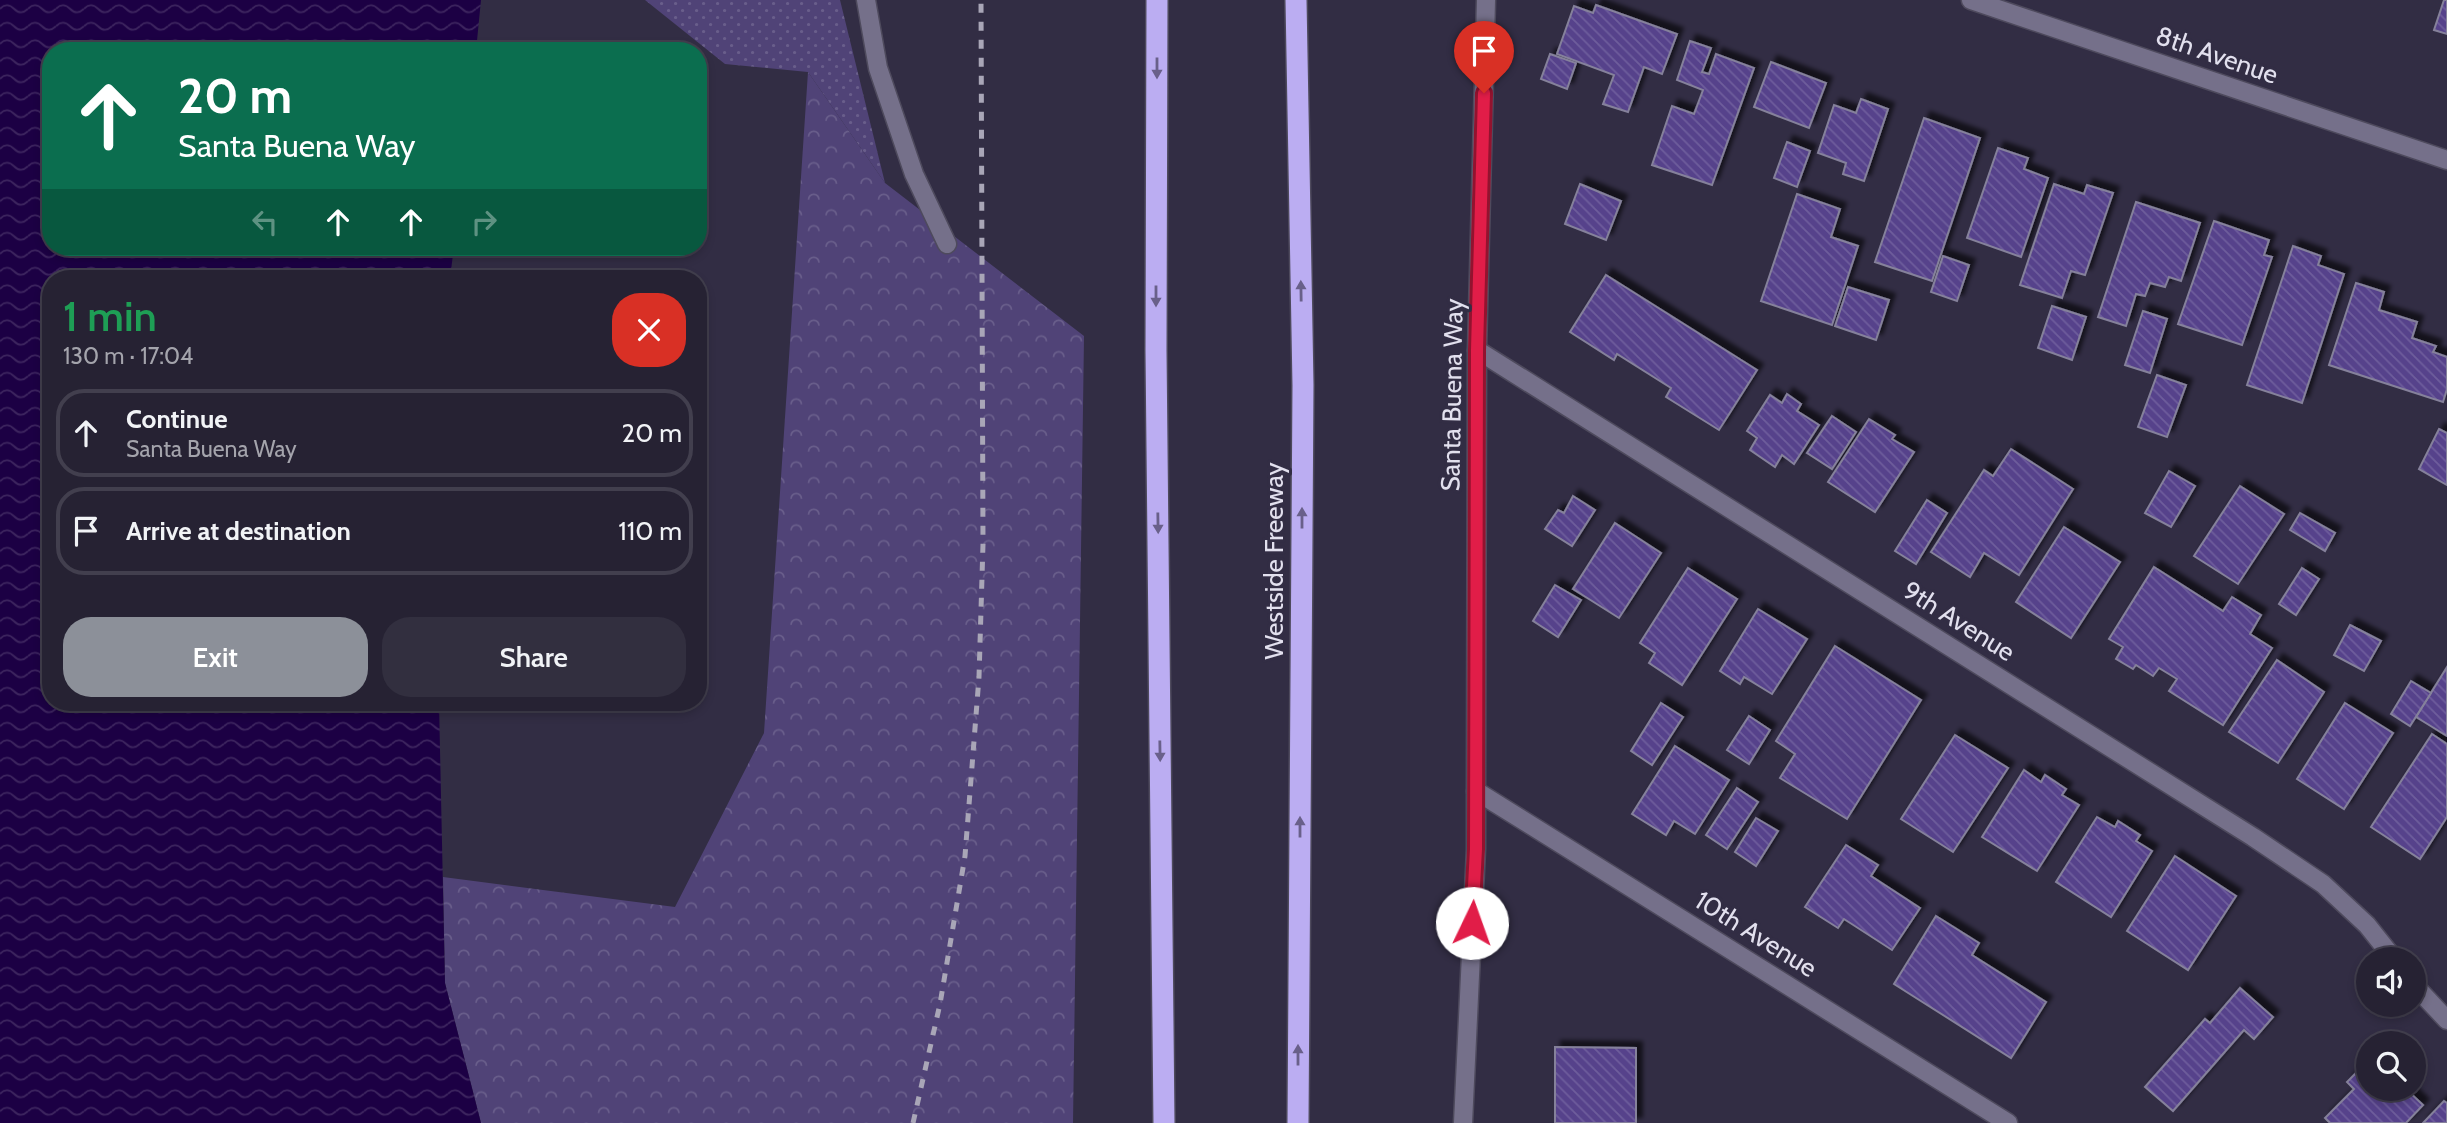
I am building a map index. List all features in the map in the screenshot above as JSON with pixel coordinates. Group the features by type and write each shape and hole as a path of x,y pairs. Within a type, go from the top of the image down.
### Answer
{"highway":[{"path":"1157,0 1156,351 1164,1123"},
{"name":"Westside Freeway","path":"1296,0 1303,385 1298,1123"}],"street":[{"path":"866,0 878,68 914,174 947,244"},
{"name":"Santa Buena Way","path":"1463,1123 1476,849 1477,350 1486,0"},
{"name":"8th Avenue","path":"1971,0 2447,160"},
{"name":"9th Avenue","path":"1477,350 2283,856 2323,884 2367,925 2384,947"},
{"name":"10th Avenue","path":"1476,790 2008,1123"},
{"path":"2426,998 2447,1020"}],"green space":[{"path":"645,0 840,0 885,183 808,72 725,64 707,50 707,42 698,42"},
{"path":"808,72 885,183 1084,336 1073,1123 481,1123 445,983 443,877 675,907 764,733"}],"water":[{"path":"0,0 481,0 477,42 42,42 42,256 453,256 451,270 42,270 42,711 439,711 445,983 481,1123 0,1123"}],"building":[{"path":"2444,0 2447,0 2447,34 2434,30"},
{"path":"1596,5 1677,34 1662,74 1644,67 1628,112 1603,104 1614,75 1557,54 1574,6 1593,13"},
{"path":"1690,41 1711,48 1702,72 1709,74 1716,54 1754,68 1712,185 1652,165 1672,106 1694,114 1703,90 1677,80"},
{"path":"1550,54 1576,63 1567,89 1541,79"},
{"path":"1771,62 1826,83 1809,128 1754,107"},
{"path":"1861,99 1888,109 1864,181 1843,174 1846,163 1818,153 1834,105 1856,113"},
{"path":"1924,118 1980,138 1932,281 1875,262"},
{"path":"1787,142 1810,151 1797,187 1774,178"},
{"path":"1998,148 2028,158 2024,169 2048,178 2021,257 1967,238"},
{"path":"1580,184 1621,201 1606,240 1565,224"},
{"path":"2054,184 2084,194 2087,185 2113,193 2085,275 2071,271 2062,298 2020,285"},
{"path":"1797,194 1840,209 1831,237 1858,246 1832,325 1761,301"},
{"path":"2136,202 2200,223 2181,281 2169,277 2165,287 2150,283 2145,296 2136,294 2126,326 2098,317"},
{"path":"2214,221 2269,240 2264,255 2272,257 2242,345 2178,324"},
{"path":"2293,246 2321,256 2318,265 2344,274 2302,403 2247,385"},
{"path":"1943,256 1969,265 1957,301 1931,292"},
{"path":"1606,275 1757,370 1719,430 1666,397 1671,388 1617,354 1614,360 1570,332"},
{"path":"2356,283 2384,292 2379,310 2417,322 2412,338 2436,346 2433,352 2447,357 2447,389 2443,402 2329,365"},
{"path":"1848,287 1889,300 1876,340 1835,326"},
{"path":"2052,306 2086,317 2072,360 2038,348"},
{"path":"2143,311 2167,319 2150,373 2125,365"},
{"path":"2157,375 2186,385 2167,437 2138,427"},
{"path":"1787,394 1801,404 1797,411 1819,425 1794,464 1782,455 1775,467 1750,450 1757,438 1747,431 1770,395 1782,403"},
{"path":"1832,416 1856,432 1832,469 1807,453"},
{"path":"1869,419 1895,435 1892,439 1914,452 1875,512 1828,482"},
{"path":"2439,429 2447,433 2447,485 2419,469"},
{"path":"2011,449 2073,489 2019,575 1984,553 1970,577 1931,552 1984,470 1993,476"},
{"path":"2169,471 2195,486 2171,527 2145,513"},
{"path":"2240,486 2284,514 2238,584 2194,556"},
{"path":"1573,496 1595,510 1572,546 1545,529 1558,510 1564,513"},
{"path":"1927,500 1947,513 1916,564 1895,551"},
{"path":"2300,513 2335,533 2325,551 2290,530"},
{"path":"1615,523 1661,553 1619,618 1573,589"},
{"path":"2064,527 2120,562 2071,638 2016,602"},
{"path":"2154,567 2223,611 2232,597 2261,615 2250,634 2272,648 2223,725 2169,691 2177,679 2159,668 2153,676 2136,665 2133,669 2116,659 2123,647 2109,639"},
{"path":"1688,568 1737,599 1682,685 1649,663 1655,653 1640,643"},
{"path":"2302,568 2319,579 2296,615 2279,604"},
{"path":"1555,585 1581,600 1558,637 1533,621"},
{"path":"1758,609 1807,639 1772,694 1744,677 1740,684 1720,671"},
{"path":"2350,625 2381,641 2364,671 2334,655"},
{"path":"1835,646 1921,700 1847,819 1780,778 1795,754 1776,741"},
{"path":"2277,660 2324,692 2278,763 2229,732"},
{"path":"2447,667 2447,736 2416,717"},
{"path":"2411,681 2431,693 2410,726 2391,714"},
{"path":"1661,703 1683,717 1652,765 1631,751"},
{"path":"2345,703 2393,733 2344,809 2297,779"},
{"path":"1749,716 1770,730 1749,764 1727,750"},
{"path":"2432,734 2447,744 2447,817 2420,859 2371,827"},
{"path":"1955,735 2008,768 1953,852 1901,819"},
{"path":"1675,746 1729,780 1695,834 1674,821 1666,835 1632,814"},
{"path":"2024,770 2041,782 2045,775 2066,789 2062,795 2079,805 2037,871 1982,837"},
{"path":"1737,788 1758,802 1727,849 1706,835"},
{"path":"2097,817 2115,827 2118,821 2140,835 2136,841 2152,851 2111,917 2056,882"},
{"path":"1756,818 1778,831 1756,866 1735,852"},
{"path":"1846,845 1878,865 1871,876 1920,908 1892,950 1844,919 1838,928 1805,907"},
{"path":"2175,856 2236,896 2188,970 2127,931"},
{"path":"1936,916 1979,943 1972,955 2046,1002 2011,1058 1894,984"},
{"path":"2240,988 2273,1017 2254,1039 2244,1030 2173,1111 2145,1087 2205,1019 2210,1023"},
{"path":"1555,1047 1636,1048 1636,1123 1555,1123"},
{"path":"2356,1073 2356,1101 2419,1101 2423,1105 2406,1123 2330,1123 2325,1118 2354,1089 2347,1082"},
{"path":"2444,1101 2447,1103 2447,1123 2423,1123"}],"railway":[{"path":"913,1123 940,1004 965,856 979,677 983,544 981,0"}],"route":[{"path":"1472,923 1476,849 1477,350 1484,93"}]}
